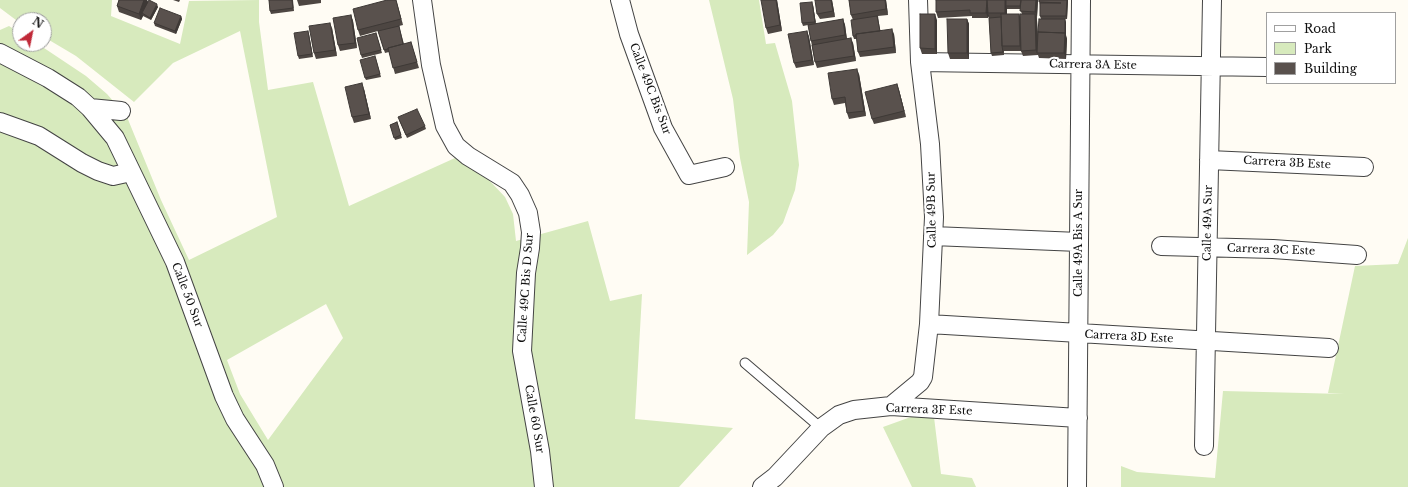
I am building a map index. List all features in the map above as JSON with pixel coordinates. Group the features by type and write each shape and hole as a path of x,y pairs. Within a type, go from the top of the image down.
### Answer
{"street":[{"name":"Calle 49C Bis D Sur","path":"422,0 431,65 445,126 456,146 468,156 512,183 520,195 528,213 531,232 526,273 522,351"},
{"name":"Calle 49C Bis Sur","path":"620,0 629,34 663,128 689,175 725,167"},
{"name":"Calle 49B Sur","path":"891,406 920,382 923,377 929,324 934,217 930,144 920,62 918,0"},
{"name":"Calle 49A Bis A Sur","path":"1077,487 1081,0"},
{"name":"Calle 49A Sur","path":"1204,446 1212,0"},
{"name":"Calle 50 Sur","path":"0,54 48,78 78,97 90,108 115,138 175,262 224,396 235,419 265,465 274,487"},
{"name":"Carrera 3A Este","path":"920,62 1266,67"},
{"path":"90,108 121,111"},
{"path":"0,122 39,136 82,163 98,171 113,176 131,172"},
{"name":"Carrera 3B Este","path":"1209,160 1364,167"},
{"path":"933,236 1079,242"},
{"name":"Carrera 3C Este","path":"1161,246 1273,249 1357,255"},
{"name":"Carrera 3D Este","path":"929,324 1329,348"},
{"name":"Calle 60 Sur","path":"522,351 540,451 544,487"},
{"name":"Carrera 3F Este","path":"762,487 775,477 821,428 839,415 854,410 891,406 1078,418"}],"lane":[{"path":"745,363 821,428"}],"green space":[{"path":"0,0 112,0 111,16 180,44 189,1 259,0 259,22 268,90 313,82 349,206 455,158 488,179 505,197 513,214 516,241 588,221 610,301 642,294 635,419 733,428 679,487 0,487 0,30 9,26 12,28 12,52 50,52 86,76 107,94 127,117 161,200 189,260 277,217 240,31 173,63 134,102 76,56 52,42 52,12 12,12 12,17 0,8","holes":["326,304 343,338 268,440 240,394 227,360"]},
{"path":"709,0 759,0 766,44 775,43 792,101 799,165 795,190 783,223 773,235 747,255 749,202 740,158 733,99"},
{"path":"1408,238 1408,487 1121,487 1121,466 1137,472 1215,478 1223,391 1344,394 1328,393 1355,266 1398,264"},
{"path":"933,409 941,474 972,478 976,487 912,487 883,427"}],"building":[{"path":"119,0 144,0 139,14 117,6"},
{"path":"149,0 157,4 150,18 142,13"},
{"path":"269,0 292,0 293,8 270,11"},
{"path":"387,0 396,0 401,19 358,30 353,9"},
{"path":"761,0 776,0 780,25 766,28"},
{"path":"815,0 831,0 833,11 817,14"},
{"path":"849,0 885,0 886,9 851,15"},
{"path":"936,0 987,0 986,13 970,13 970,10 936,12"},
{"path":"987,0 1005,0 1005,13 988,13"},
{"path":"1006,0 1021,0 1020,6 1006,6"},
{"path":"1021,0 1036,0 1035,12 1020,11"},
{"path":"1039,0 1067,0 1066,16 1040,16 1040,3 1061,3 1039,2"},
{"path":"812,2 815,22 802,23 800,3"},
{"path":"160,8 181,16 175,31 154,23"},
{"path":"920,14 935,14 935,49 920,48"},
{"path":"1001,14 1019,14 1020,46 1002,46"},
{"path":"1020,14 1035,14 1036,50 1021,51"},
{"path":"351,15 355,43 338,45 333,18"},
{"path":"877,16 880,31 856,34 856,36 853,36 851,20"},
{"path":"1001,17 1003,52 991,53 989,18"},
{"path":"843,19 845,35 811,41 808,25"},
{"path":"947,19 967,19 967,53 948,53"},
{"path":"1039,19 1065,19 1065,33 1038,32"},
{"path":"330,23 335,50 314,53 309,26"},
{"path":"399,26 403,44 384,50 378,31"},
{"path":"892,29 894,47 858,52 856,34"},
{"path":"308,31 312,54 298,56 294,33"},
{"path":"807,31 812,60 794,63 788,34"},
{"path":"1038,32 1065,33 1064,53 1037,53"},
{"path":"376,33 381,50 361,55 357,38"},
{"path":"851,38 854,56 815,62 812,45"},
{"path":"411,42 417,62 393,68 388,48"},
{"path":"375,56 380,74 365,78 360,60"},
{"path":"857,69 864,111 847,113 845,97 832,99 828,73"},
{"path":"362,83 369,114 352,117 345,87"},
{"path":"897,84 904,111 872,119 865,92"},
{"path":"417,109 425,126 406,135 398,117"},
{"path":"397,122 401,135 394,138 390,125"}]}
